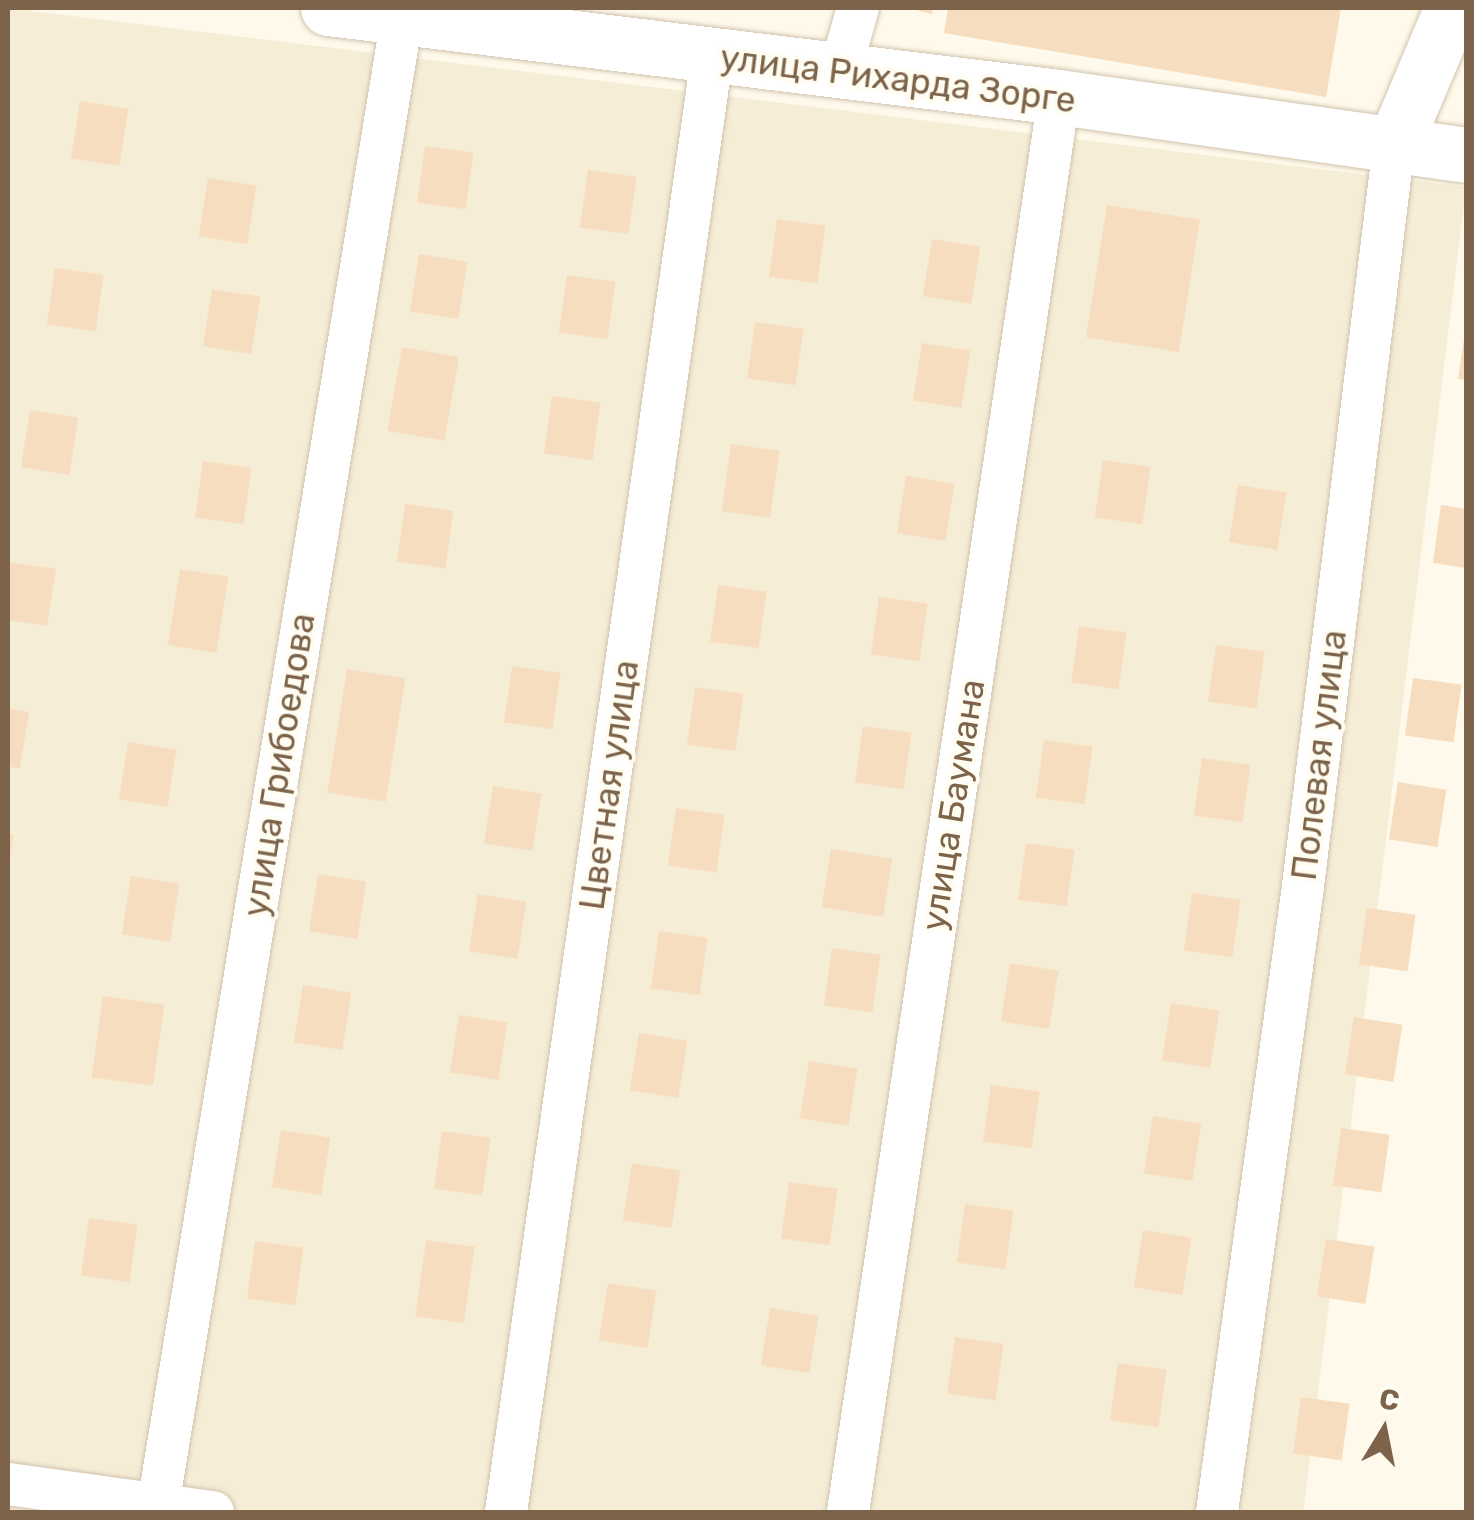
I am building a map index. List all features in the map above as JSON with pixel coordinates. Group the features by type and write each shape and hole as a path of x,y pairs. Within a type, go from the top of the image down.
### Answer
{"main road":[{"name":"улица Рихарда Зорге","path":"328,8 1060,97 1466,155"},
{"name":"Полевая улица","path":"1394,145 1452,8"}],"street":[{"path":"840,71 858,8"},
{"name":"улица Грибоедова","path":"158,1508 402,17"},
{"name":"Цветная улица","path":"506,1512 712,57"},
{"name":"улица Баумана","path":"848,1512 1060,97"},
{"name":"Полевая улица","path":"1217,1512 1302,894 1394,145"},
{"path":"8,1484 158,1508 213,1512"}],"shaded area":[{"path":"8,8 1466,187 1303,1512 8,1512"}],"building":[{"path":"908,8 933,8 932,14"},
{"path":"948,8 1341,8 1326,97 944,33"},
{"path":"80,101 128,109 119,166 71,158"},
{"path":"425,146 474,153 466,209 417,202"},
{"path":"588,170 637,177 628,234 580,227"},
{"path":"208,178 256,186 247,244 199,236"},
{"path":"1107,205 1200,220 1179,352 1086,337"},
{"path":"777,219 826,226 817,283 769,276"},
{"path":"932,239 980,247 971,304 923,296"},
{"path":"419,254 467,262 458,319 410,311"},
{"path":"55,268 104,275 96,331 47,324"},
{"path":"567,275 616,282 607,339 559,332"},
{"path":"212,289 260,297 251,354 203,346"},
{"path":"755,322 804,329 796,385 747,378"},
{"path":"1466,339 1466,380 1458,379"},
{"path":"922,343 970,351 961,408 913,400"},
{"path":"402,347 459,357 444,441 387,431"},
{"path":"552,396 601,403 592,460 544,453"},
{"path":"30,410 78,418 69,475 21,467"},
{"path":"731,444 780,451 770,518 722,511"},
{"path":"1103,460 1151,467 1142,524 1095,517"},
{"path":"203,461 252,468 244,524 195,517"},
{"path":"906,476 954,484 945,541 897,533"},
{"path":"1238,485 1286,493 1277,550 1229,542"},
{"path":"405,504 454,511 445,568 397,561"},
{"path":"1441,505 1466,509 1466,568 1433,563"},
{"path":"8,562 56,569 47,626 8,620"},
{"path":"180,569 228,577 216,653 168,645"},
{"path":"718,585 767,592 759,648 710,641"},
{"path":"879,597 928,604 919,661 871,654"},
{"path":"1079,626 1127,633 1119,689 1071,682"},
{"path":"1216,645 1265,652 1257,708 1208,701"},
{"path":"512,666 561,673 553,729 504,722"},
{"path":"347,669 405,678 386,802 327,792"},
{"path":"1413,678 1462,685 1453,742 1405,735"},
{"path":"695,687 744,694 735,751 687,744"},
{"path":"8,708 29,712 20,768 8,767"},
{"path":"863,726 912,733 904,789 855,782"},
{"path":"1044,740 1093,747 1084,804 1036,797"},
{"path":"128,742 176,750 167,807 119,799"},
{"path":"1202,758 1251,765 1242,822 1194,815"},
{"path":"1398,782 1446,790 1437,847 1389,839"},
{"path":"493,786 541,794 532,851 484,843"},
{"path":"676,808 725,815 716,872 668,865"},
{"path":"8,834 13,835 10,859 8,859"},
{"path":"1026,843 1075,850 1067,906 1018,899"},
{"path":"831,849 892,859 883,917 822,907"},
{"path":"318,874 366,882 357,939 309,931"},
{"path":"131,876 179,884 170,942 122,934"},
{"path":"1192,893 1241,900 1232,957 1184,950"},
{"path":"478,894 526,902 517,959 469,951"},
{"path":"1367,908 1416,915 1408,971 1359,964"},
{"path":"659,931 708,938 699,995 651,988"},
{"path":"832,948 881,955 872,1012 824,1005"},
{"path":"1010,963 1058,971 1049,1029 1001,1021"},
{"path":"303,985 351,993 342,1050 294,1042"},
{"path":"103,996 164,1005 153,1086 92,1077"},
{"path":"1171,1003 1219,1011 1210,1068 1162,1060"},
{"path":"459,1015 507,1023 498,1080 450,1072"},
{"path":"1354,1017 1402,1025 1393,1082 1345,1074"},
{"path":"639,1033 687,1041 678,1098 630,1090"},
{"path":"809,1061 857,1069 848,1126 800,1118"},
{"path":"991,1085 1040,1092 1032,1148 983,1141"},
{"path":"1153,1116 1201,1124 1192,1181 1144,1173"},
{"path":"1341,1128 1390,1135 1381,1192 1333,1185"},
{"path":"281,1130 330,1138 321,1195 272,1187"},
{"path":"442,1131 491,1138 482,1195 434,1188"},
{"path":"632,1163 680,1171 671,1228 623,1220"},
{"path":"789,1182 838,1189 830,1245 781,1238"},
{"path":"965,1204 1014,1211 1005,1269 957,1262"},
{"path":"89,1218 138,1225 129,1282 81,1275"},
{"path":"1143,1230 1191,1238 1182,1295 1134,1287"},
{"path":"1326,1239 1374,1247 1365,1304 1317,1296"},
{"path":"426,1240 475,1247 464,1323 415,1316"},
{"path":"255,1241 304,1248 295,1305 247,1298"},
{"path":"608,1283 656,1291 647,1348 599,1340"},
{"path":"770,1308 818,1316 809,1373 761,1365"},
{"path":"955,1337 1004,1344 996,1400 947,1393"},
{"path":"1118,1363 1167,1370 1158,1427 1110,1420"},
{"path":"1301,1397 1350,1404 1342,1460 1293,1453"}]}
